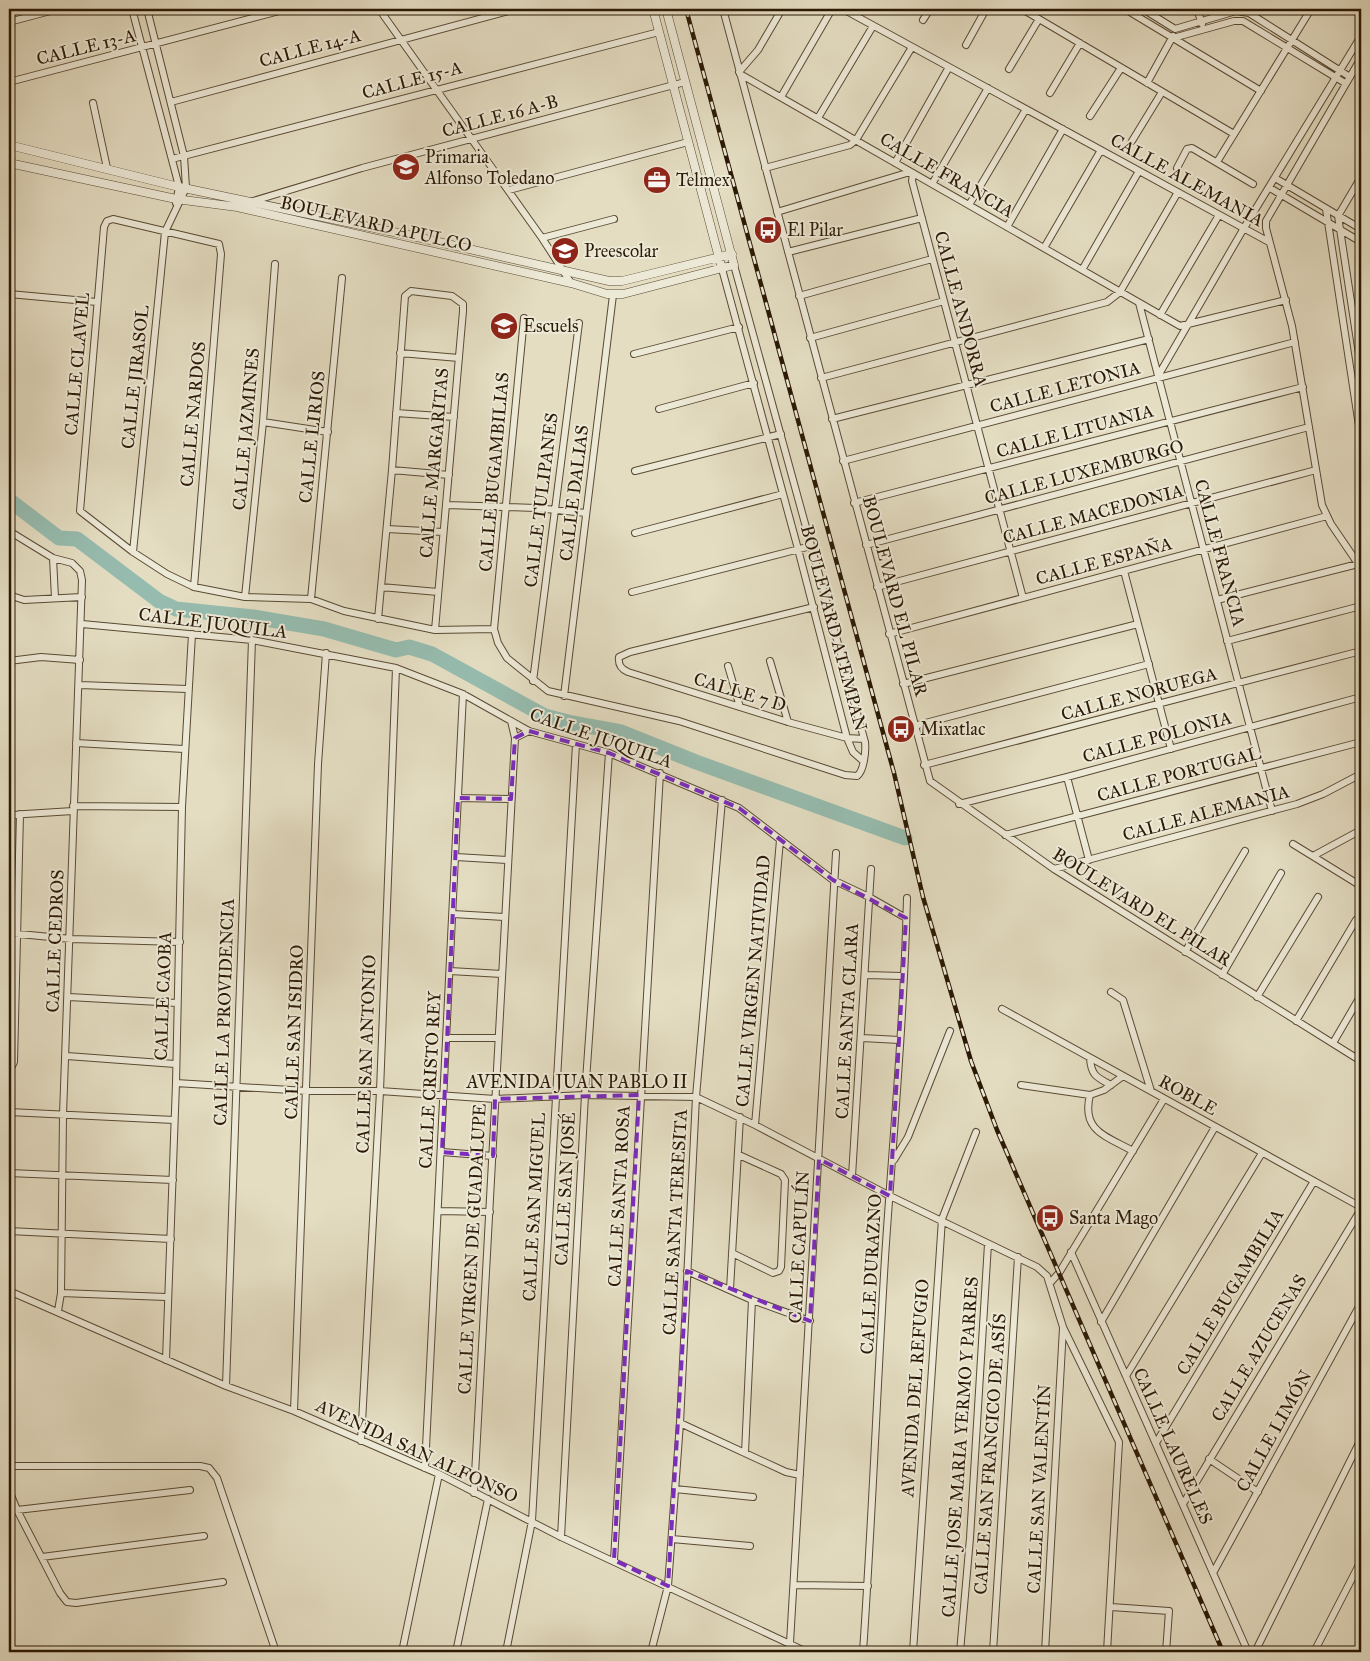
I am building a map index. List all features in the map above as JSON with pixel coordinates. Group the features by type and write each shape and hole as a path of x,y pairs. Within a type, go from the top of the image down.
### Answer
{"street":[{"path":"9,22 58,9"},
{"path":"132,9 172,159 182,188"},
{"path":"146,9 157,45 184,156 182,188"},
{"name":"CALLE 13-A","path":"9,82 157,45 287,9"},
{"path":"379,9 509,190 571,283"},
{"name":"CALLE 14-A","path":"171,102 516,9"},
{"name":"BOULEVARD ATEMPAN","path":"653,9 814,606 847,738 853,752 862,760 866,748 864,739 666,9"},
{"name":"BOULEVARD EL PILAR","path":"723,9 927,777 933,786 1054,869 1361,1060"},
{"path":"740,73 758,50 782,9"},
{"path":"781,97 832,9"},
{"name":"CALLE ALEMANIA","path":"843,9 1269,242 1286,300 1295,342 1322,505 1327,516 1360,566"},
{"path":"923,20 930,9"},
{"path":"966,44 986,9"},
{"path":"1022,9 1234,134"},
{"path":"1125,9 1261,91"},
{"path":"1198,9 1203,29"},
{"path":"1217,162 1311,9"},
{"path":"1146,10 1150,24"},
{"path":"1146,10 1175,29"},
{"path":"1175,29 1236,11 1250,11 1350,77"},
{"path":"1243,21 1250,11"},
{"path":"1008,69 1039,18"},
{"path":"1173,38 1239,20 1243,21 1346,84"},
{"path":"818,118 873,26"},
{"path":"1147,83 1173,38 1175,29"},
{"name":"CALLE 15-A","path":"172,159 659,32"},
{"path":"1159,377 1244,228 1361,36"},
{"path":"1050,93 1080,42"},
{"path":"765,168 850,145 856,140 912,46"},
{"path":"1269,242 1266,221 1361,58"},
{"path":"895,163 949,67"},
{"path":"1090,116 1122,68"},
{"name":"CALLE FRANCIA","path":"740,73 1160,315 1180,326 1188,324"},
{"name":"CALLE 16 A-B","path":"237,207 362,168 685,82"},
{"path":"932,184 988,88"},
{"path":"1132,142 1162,92"},
{"path":"93,103 107,168"},
{"path":"969,205 1026,109"},
{"path":"1007,227 1063,129"},
{"path":"509,190 688,142"},
{"name":"BOULEVARD APULCO","path":"9,145 182,188 252,201 615,281 732,254"},
{"path":"1177,168 1187,149 1192,148 1253,184"},
{"path":"1044,248 1101,150"},
{"name":"BOULEVARD APULCO","path":"9,163 178,202 237,207 613,294 734,265"},
{"path":"1082,270 1140,171"},
{"path":"777,212 912,172"},
{"name":"CALLE ANDORRA","path":"912,172 912,181 932,259 1023,598"},
{"path":"1361,177 1338,216 1361,367"},
{"path":"1275,178 1361,229"},
{"name":"CALLE JIRASOL","path":"133,552 165,232 182,188"},
{"path":"1270,188 1361,242"},
{"path":"821,378 1107,302 1120,292 1178,192"},
{"path":"1326,208 1361,439"},
{"path":"1160,315 1219,214"},
{"path":"788,252 922,218"},
{"name":"CALLE CLAVEL","path":"133,552 80,511 104,227 107,221 113,219 165,232"},
{"path":"542,238 614,219"},
{"name":"CALLE NARDOS","path":"165,232 219,244 221,254 194,587"},
{"path":"799,296 932,259"},
{"name":"CALLE JAZMINES","path":"245,598 263,422 275,264"},
{"path":"1334,265 1346,264"},
{"name":"CALLE LIRIOS","path":"311,599 342,278"},
{"name":"CALLE MARGARITAS","path":"400,353 404,296 408,291 452,296 460,300 463,304 459,358 435,630"},
{"path":"9,294 97,302"},
{"name":"CALLE DALIAS","path":"564,696 613,294"},
{"path":"1188,324 1286,300"},
{"path":"810,338 944,301"},
{"name":"CALLE FRANCIA","path":"1139,303 1272,811"},
{"name":"CALLE BUGAMBILIAS","path":"494,629 524,318"},
{"name":"CALLE TULIPANES","path":"533,681 579,323"},
{"path":"634,354 739,327"},
{"path":"832,419 1149,339"},
{"name":"CALLE LETONIA","path":"843,461 1295,342"},
{"path":"378,619 392,470 400,353 459,358"},
{"path":"659,409 754,383"},
{"name":"CALLE LITUANIA","path":"854,503 1303,387"},
{"path":"396,413 454,417"},
{"path":"263,422 328,432"},
{"name":"CALLE LUXEMBURGO","path":"866,545 1309,427"},
{"path":"635,471 781,434"},
{"path":"392,470 449,475"},
{"name":"CALLE MACEDONIA","path":"877,587 1316,470"},
{"path":"635,532 783,494"},
{"path":"447,504 556,510 586,514"},
{"name":"CALLE ESPAÑA","path":"889,634 1327,516"},
{"path":"387,529 443,532"},
{"path":"9,531 54,558 55,598"},
{"path":"632,592 811,546"},
{"path":"133,552 167,574 194,587 245,598 311,599 344,612 435,630 494,629 498,644 507,658 548,692 679,721 845,775 857,776 861,773 862,760"},
{"name":"CALLE CEDROS","path":"54,558 72,563 80,571 82,597 80,685 73,808 69,997 63,1114 61,1293 58,1311"},
{"path":"1217,600 1360,566"},
{"path":"1124,571 1171,749"},
{"path":"381,587 438,592"},
{"path":"9,595 24,600 82,597"},
{"name":"CALLE 7 D","path":"814,606 630,652 619,657 620,667 628,672 788,722 847,738 864,739"},
{"path":"1227,641 1361,606"},
{"name":"CALLE JUQUILA","path":"82,624 252,640 396,668 463,694 530,731 609,753 739,808 834,880 906,918"},
{"path":"902,684 1138,624"},
{"name":"CALLE CAOBA","path":"166,1360 166,1297 171,1239 173,1180 184,750 192,634"},
{"name":"CALLE LA PROVIDENCIA","path":"226,1386 252,640"},
{"name":"CALLE NORUEGA","path":"924,765 1361,652"},
{"name":"CALLE SAN ISIDRO","path":"294,1412 318,764 326,653"},
{"path":"9,661 41,657 80,660"},
{"path":"770,661 788,722"},
{"path":"914,726 1149,664"},
{"path":"728,666 740,707"},
{"name":"CALLE SAN ANTONIO","path":"361,1441 380,1091 396,668"},
{"path":"80,685 187,689"},
{"name":"CALLE CRISTO REY","path":"425,1468 445,1097 463,694"},
{"name":"CALLE POLONIA","path":"959,804 1067,777 1361,697"},
{"name":"CALLE VIRGEN DE GUADALUPE","path":"474,1493 493,1156 497,1038 515,738 511,721"},
{"path":"515,738 530,731"},
{"name":"CALLE PORTUGAL","path":"1005,835 1361,742"},
{"path":"76,743 184,750"},
{"name":"CALLE SAN MIGUEL","path":"506,1652 532,1521 576,744"},
{"name":"CALLE SAN JOSÉ","path":"561,1537 585,1095 609,753"},
{"name":"CALLE SANTA ROSA","path":"614,1560 660,773"},
{"name":"CALLE ALEMANIA","path":"1054,869 1312,799 1361,774"},
{"path":"1067,777 1089,860"},
{"path":"458,798 511,799"},
{"name":"CALLE SANTA TERESITA","path":"652,1652 668,1586 672,1539 680,1423 696,1097 722,800"},
{"path":"9,815 73,808 182,807"},
{"path":"10,1071 14,1062 20,814"},
{"path":"1313,856 1361,830"},
{"name":"CALLE VIRGEN NATIVIDAD","path":"755,1125 780,840"},
{"path":"1294,844 1361,886"},
{"path":"1185,952 1245,851"},
{"name":"CALLE CAPULÍN","path":"790,1644 836,853"},
{"path":"456,857 507,860"},
{"name":"CALLE SANTA CLARA","path":"852,1176 866,975 871,869"},
{"path":"1222,975 1281,873"},
{"path":"1257,997 1318,897"},
{"name":"CALLE DURAZNO","path":"863,1652 890,1196 894,1160 906,898"},
{"path":"453,914 504,917"},
{"path":"1296,1021 1356,920"},
{"path":"9,933 70,939 180,942"},
{"path":"450,971 502,974"},
{"path":"866,975 902,976"},
{"path":"1111,992 1123,1000 1151,1091"},
{"path":"1333,1043 1361,995"},
{"path":"69,997 177,1003"},
{"name":"ROBLE","path":"1002,1009 1361,1208"},
{"path":"894,1160 908,1137 950,1031"},
{"path":"447,1038 497,1038"},
{"path":"862,1038 899,1040"},
{"path":"66,1056 175,1064"},
{"path":"1090,1058 1091,1071 1099,1079 1111,1085"},
{"path":"1021,1085 1090,1095 1097,1094 1123,1076"},
{"name":"AVENIDA JUAN PABLO II","path":"176,1083 307,1092 380,1091 495,1099 585,1095 696,1097 740,1117 890,1196 942,1219 988,1244 1018,1257 1044,1272 1050,1283"},
{"path":"1090,1095 1087,1117 1093,1127 1133,1151"},
{"path":"1107,1652 1111,1607 1116,1476 1120,1442 1063,1326 1050,1283 1072,1252 1164,1099"},
{"path":"9,1112 174,1120"},
{"path":"730,1289 740,1117"},
{"path":"1101,1322 1215,1127"},
{"name":"AVENIDA DEL REFUGIO","path":"912,1652 942,1219 976,1132"},
{"path":"442,1152 493,1156"},
{"path":"1126,1376 1262,1153"},
{"path":"732,1253 774,1273 779,1271 781,1267 785,1180 781,1174 739,1154"},
{"path":"9,1173 173,1180"},
{"name":"CALLE BUGAMBILIA","path":"1156,1443 1314,1182"},
{"name":"CALLE AZUCENAS","path":"1183,1504 1361,1208"},
{"path":"439,1211 490,1212"},
{"path":"9,1231 62,1232 171,1239"},
{"name":"CALLE JOSE MARIA YERMO Y PARRES","path":"960,1652 970,1538 988,1244"},
{"name":"CALLE LAURELES","path":"1072,1252 1101,1322 1248,1652"},
{"name":"CALLE SAN FRANCICO DE ASÍS","path":"993,1652 1018,1257"},
{"path":"687,1271 752,1300 810,1321"},
{"name":"AVENIDA SAN ALFONSO","path":"9,1291 226,1386 294,1412 439,1474 561,1537 614,1560 807,1652"},
{"path":"61,1293 166,1297"},
{"path":"745,1454 752,1300"},
{"name":"CALLE LIMÓN","path":"1213,1573 1361,1303"},
{"name":"CALLE SAN VALENTÍN","path":"1045,1652 1063,1326"},
{"path":"680,1423 745,1454 800,1476"},
{"path":"1255,1652 1361,1440"},
{"path":"1209,1459 1258,1492"},
{"path":"9,1466 200,1466 209,1468 217,1478 276,1652"},
{"path":"402,1652 439,1474"},
{"path":"675,1489 752,1497"},
{"path":"9,1490 17,1510 67,1602 223,1582"},
{"path":"17,1510 190,1490"},
{"path":"456,1652 488,1499"},
{"path":"42,1557 204,1536"},
{"path":"672,1539 750,1546"},
{"path":"1314,1652 1361,1561"},
{"path":"794,1585 868,1586"},
{"path":"1111,1607 1169,1611 1166,1652"}],"highlighted area":[{"path":"529,731 609,753 739,808 833,880 906,918 890,1196 819,1159 810,1321 687,1271 668,1586 614,1560 639,1095 495,1099 493,1156 442,1152 458,798 511,799 515,738"}],"waterway":[{"path":"9,500 59,538 77,539 159,601 176,609 253,617 324,629 396,650 409,647 432,654 545,716 621,732 696,762 905,838"}],"railway":[{"path":"686,9 894,773 923,897 971,1061 997,1130 1223,1652"}],"place":[{"name":"Primaria Alfonso Toledano","path":"406,167"},
{"name":"Telmex","path":"657,180"},
{"name":"El Pilar","path":"768,230"},
{"name":"Preescolar","path":"565,251"},
{"name":"Escuels","path":"504,326"},
{"name":"Mixatlac","path":"901,729"},
{"name":"Santa Mago","path":"1050,1218"}]}
